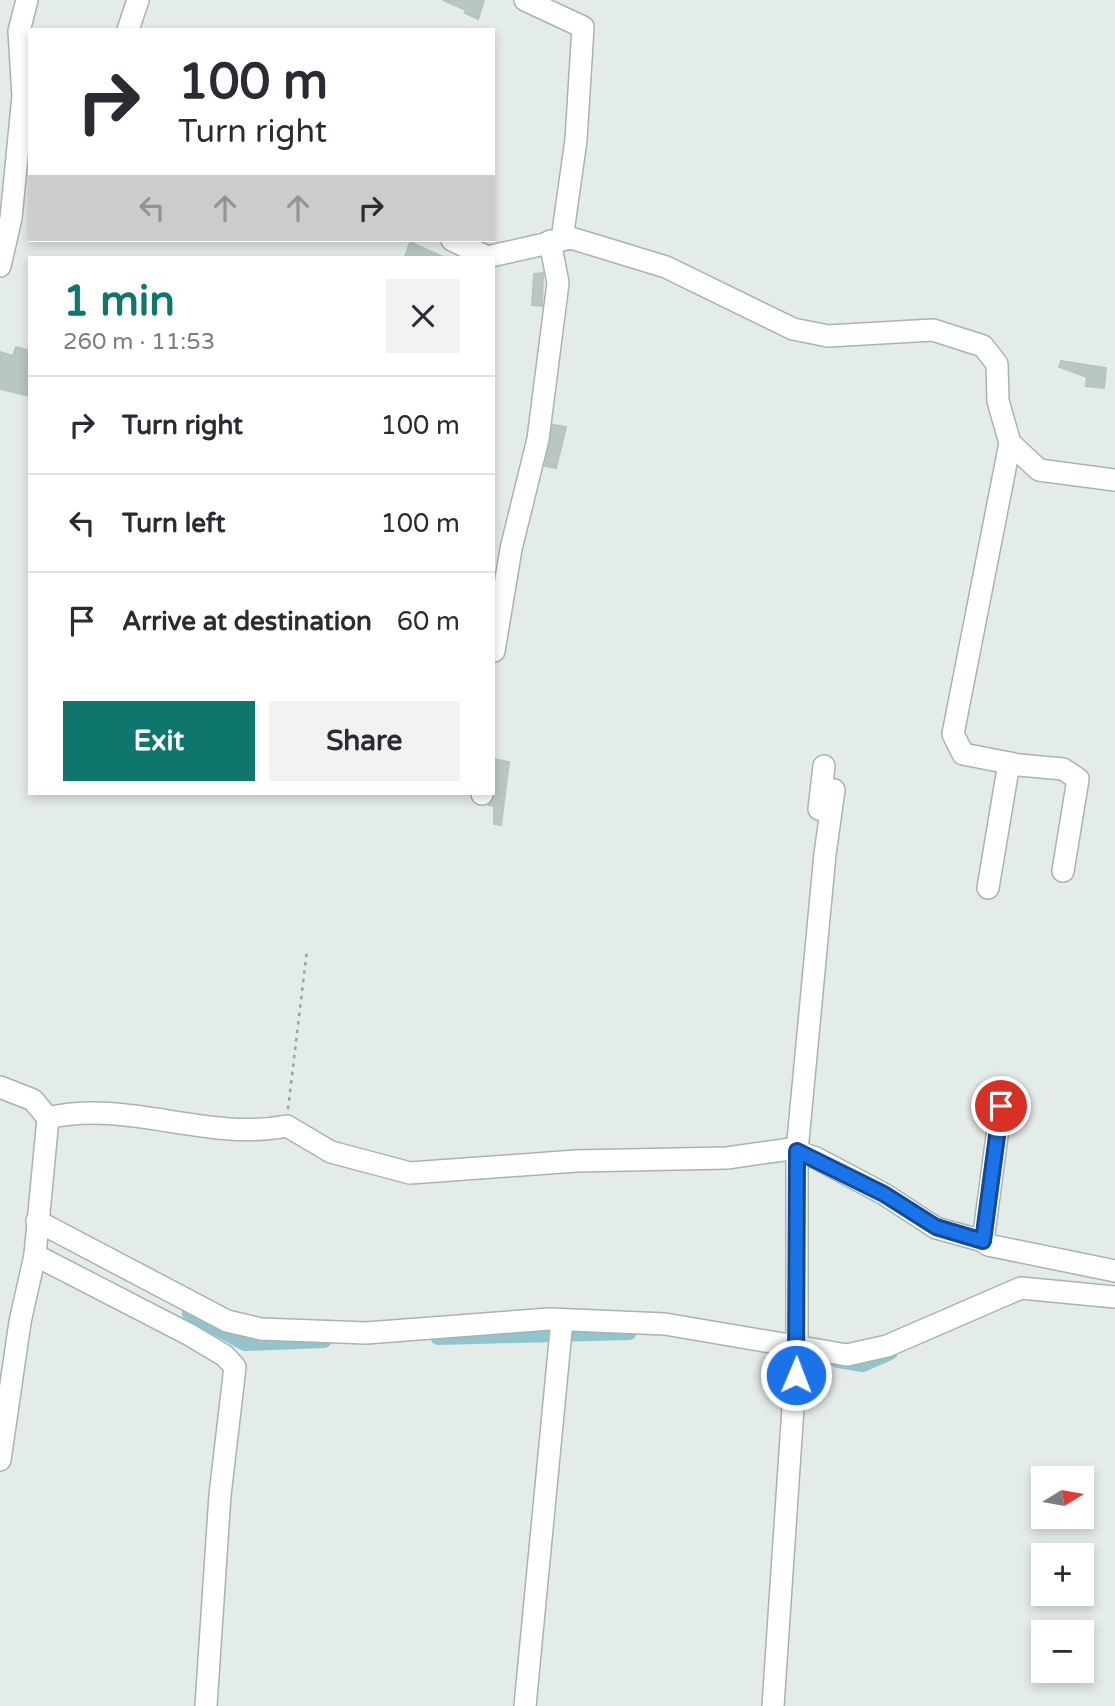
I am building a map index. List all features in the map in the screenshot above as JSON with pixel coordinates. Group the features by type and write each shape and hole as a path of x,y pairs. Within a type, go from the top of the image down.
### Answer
{"street":[{"path":"0,267 10,218 23,96 27,0"},
{"path":"129,28 138,0"},
{"path":"495,645 511,549 538,439 558,283 556,240 576,140 583,27 525,0"},
{"path":"491,256 571,238 666,267 793,329 828,336 933,330 983,346 997,365 998,401 1010,443 953,734 962,754 1009,764 1063,769 1078,779 1063,871"},
{"path":"456,242 485,256"},
{"path":"1010,443 1039,470 1115,480"},
{"path":"988,888 1009,764"},
{"path":"818,933 807,915 824,766"},
{"path":"773,1706 797,1348 797,1151 834,790"},
{"path":"0,1087 33,1100 48,1118 36,1255 20,1322 0,1460"},
{"path":"983,1241 1001,1106"},
{"path":"48,1118 82,1114 137,1115 224,1129 266,1130 287,1126 331,1152 410,1173 576,1161 727,1158 790,1149 884,1194 936,1227 983,1241 988,1245 1115,1271"},
{"path":"37,1221 227,1321 261,1329 366,1333 562,1320 665,1324 847,1355 887,1346 1021,1288 1115,1297"},
{"path":"36,1255 190,1335 225,1356 235,1367 220,1495 206,1706"},
{"path":"525,1706 562,1320"}],"path":[{"path":"287,1126 307,950"}],"building":[{"path":"443,0 484,0 478,19 465,13 466,10"},
{"path":"410,242 441,256 405,256"},
{"path":"543,273 542,306 532,305 534,274"},
{"path":"16,347 28,350 28,396 0,389 0,352 13,356"},
{"path":"1061,361 1106,368 1104,388 1086,386 1087,377 1059,367"},
{"path":"553,425 566,427 556,468 545,466"},
{"path":"495,759 509,762 501,825 494,824 494,806 489,805 495,795"}],"waterway":[{"path":"190,1313 245,1343 324,1340"},
{"path":"438,1337 629,1332"},
{"path":"838,1360 863,1364 890,1352"}],"route":[{"path":"796,1375 797,1151 816,1158 884,1194 936,1227 983,1241 1001,1106"}]}
